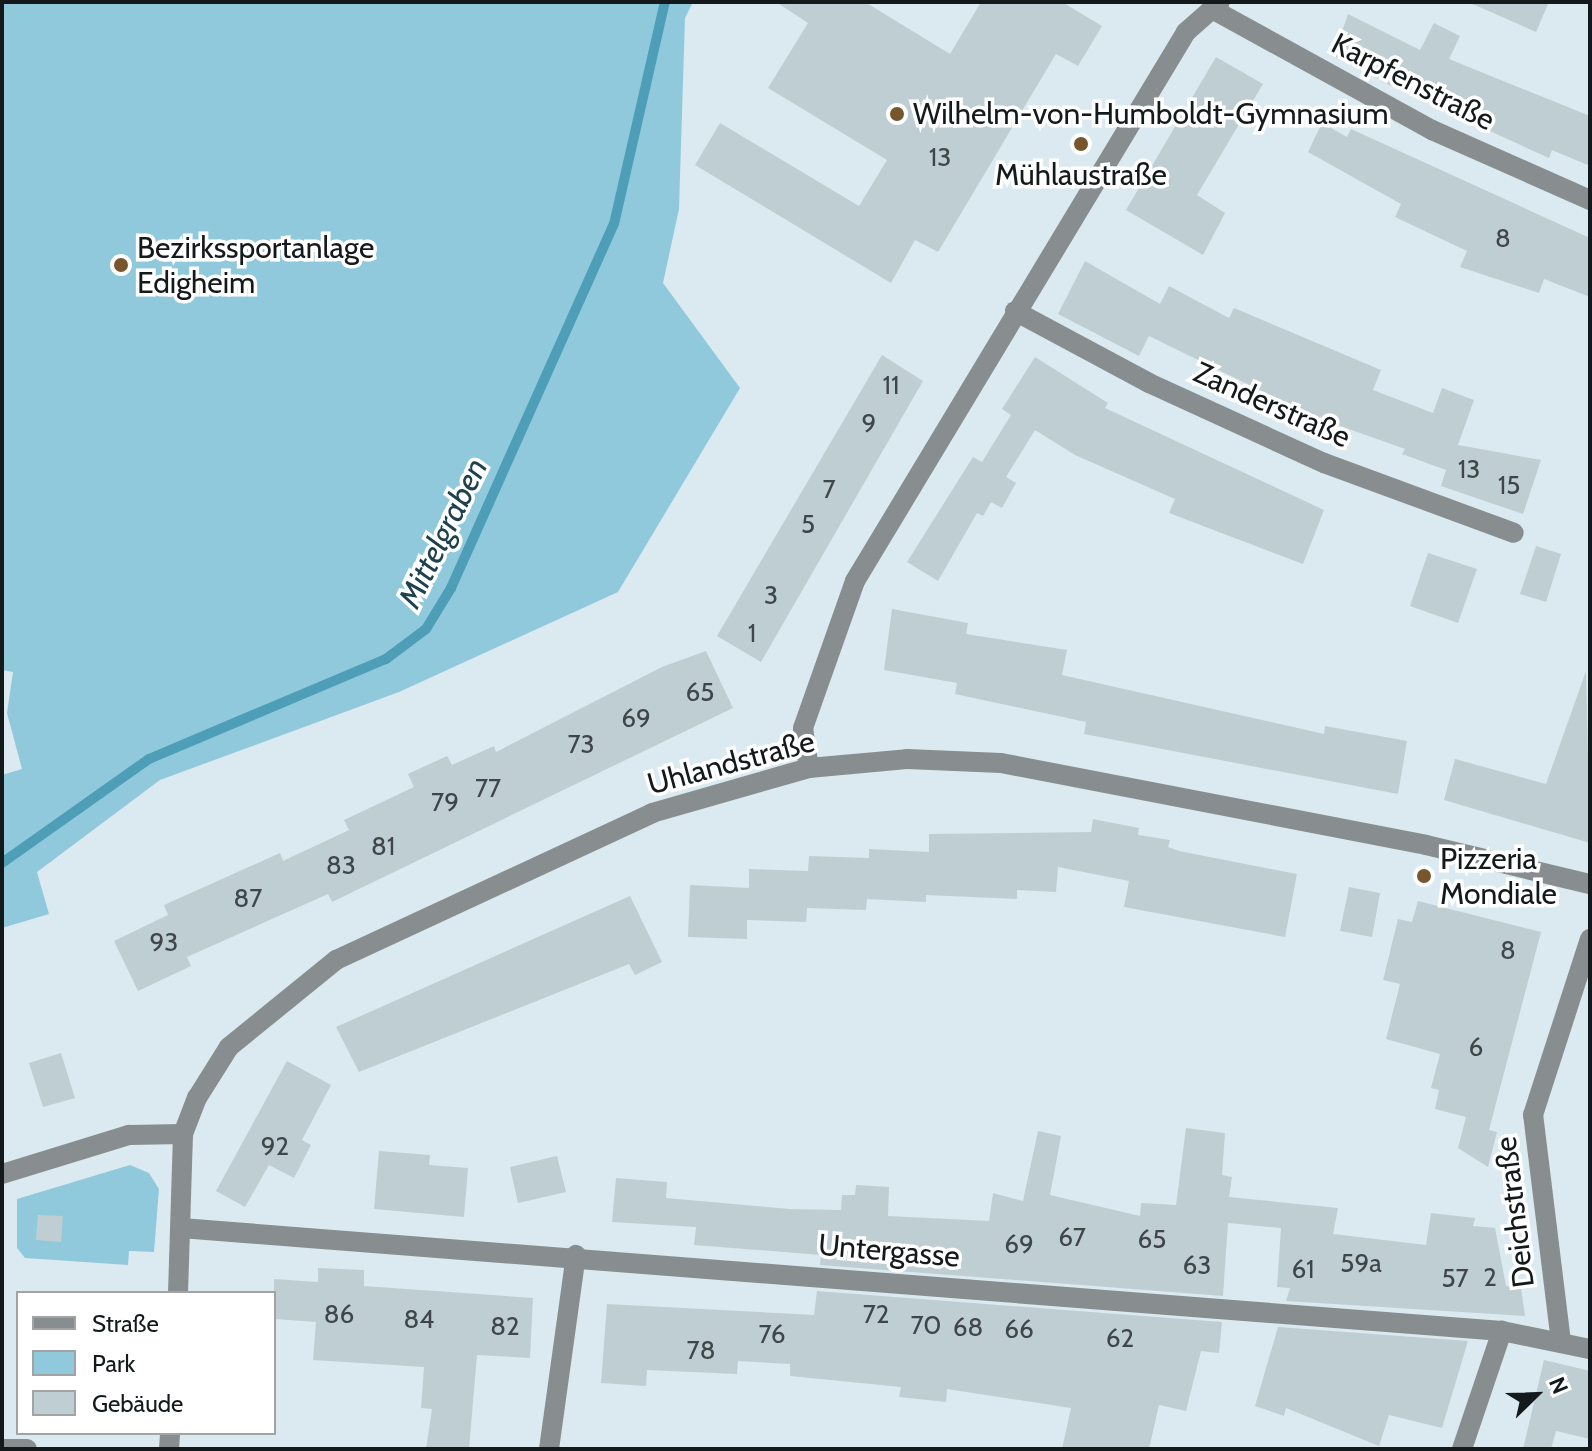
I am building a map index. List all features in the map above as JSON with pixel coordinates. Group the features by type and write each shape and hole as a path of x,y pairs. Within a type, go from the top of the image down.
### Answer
{"street":[{"name":"Karpfenstraße","path":"1216,6 1432,130 1590,200"},
{"path":"809,768 803,728 855,581 1186,32 1216,6"},
{"name":"Zanderstraße","path":"1015,311 1149,383 1324,463 1514,533"},
{"name":"Uhlandstraße","path":"183,1134 197,1098 229,1047 336,960 652,813 809,768 907,759 1001,763 1410,842 1590,884"},
{"name":"Deichstraße","path":"1561,1342 1533,1115 1590,939"},
{"path":"2,1174 129,1135 183,1134 178,1291"},
{"name":"Untergasse","path":"181,1228 576,1255 1502,1331 1590,1349"},
{"path":"549,1449 576,1255"},
{"path":"1462,1449 1502,1331"},
{"path":"2,1449 27,1449"}],"green space":[{"path":"2,2 693,2 685,18 679,209 663,283 740,388 618,592 399,692 160,780 37,872 49,914 2,928 2,775 22,769 7,713 13,672 2,670"},
{"path":"130,1165 149,1173 159,1189 154,1252 129,1251 128,1265 25,1258 17,1248 17,1199"}],"building":[{"name":"Wilhelm-von-Humboldt-Gymnasium","path":"776,2 865,2 950,54 981,2 1062,2 1102,26 1078,66 1056,54 938,252 915,240 891,283 695,165 720,123 859,206 887,160 768,88 808,23"},
{"path":"1468,2 1549,2 1536,32"},
{"path":"1348,14 1420,50 1434,23 1460,36 1449,59 1590,116 1590,166 1552,150 1549,158 1439,108 1445,94 1400,69 1391,86 1334,56"},
{"path":"1216,57 1263,84 1197,195 1225,213 1203,255 1126,210"},
{"path":"1322,123 1347,137 1351,129 1590,238 1590,297 1544,279 1539,293 1460,267 1467,251 1395,217 1401,204 1308,152"},
{"path":"1085,261 1160,304 1169,286 1229,318 1234,308 1381,370 1373,390 1433,413 1442,388 1474,400 1458,445 1541,460 1523,514 1441,486 1446,470 1402,454 1405,449 1315,417 1149,336 1139,356 1058,314"},
{"path":"882,355 923,381 761,662 717,636"},
{"path":"1035,357 1108,403 1105,408 1324,510 1303,564 1169,513 1175,499 1075,455 1035,430 1006,477 1016,483 1002,508 991,502 983,516 977,513 938,581 907,562 973,457 982,462 1011,415 1002,409"},
{"path":"1536,546 1561,554 1546,602 1520,594"},
{"path":"1428,553 1477,569 1458,623 1410,606"},
{"path":"892,609 968,623 966,634 1067,650 1062,675 1324,734 1325,726 1407,741 1398,794 1084,734 1086,722 955,694 957,683 884,670"},
{"path":"706,651 733,708 332,902 328,894 187,957 191,966 138,991 114,941 168,915 164,905 280,853 283,861 349,830 344,820 414,787 408,774 447,756 452,765 494,746 496,752 662,667"},
{"path":"1586,671 1590,843 1444,800 1455,759 1546,784"},
{"path":"1093,819 1139,828 1138,835 1170,840 1168,847 1179,851 1297,874 1285,937 1124,907 1129,881 1058,867 1056,892 1017,890 1017,899 926,895 926,902 867,899 866,910 807,908 806,922 747,920 747,939 688,937 690,885 749,888 749,869 808,871 809,856 869,858 869,849 929,852 929,834 1091,832"},
{"path":"1349,887 1380,893 1372,937 1340,931"},
{"path":"630,896 662,962 635,975 629,964 359,1072 336,1027"},
{"path":"1418,901 1541,932 1489,1130 1497,1132 1488,1167 1458,1148 1466,1117 1435,1109 1439,1090 1431,1088 1440,1054 1386,1039 1400,984 1383,980 1398,919 1412,922"},
{"path":"61,1053 75,1098 43,1107 29,1063"},
{"path":"287,1061 331,1085 302,1140 311,1145 294,1178 269,1165 245,1207 216,1191"},
{"path":"1186,1128 1225,1133 1222,1175 1232,1177 1229,1197 1338,1208 1333,1234 1426,1245 1431,1213 1475,1218 1473,1226 1495,1228 1506,1286 1521,1288 1525,1316 1286,1301 1290,1288 1277,1287 1281,1228 1228,1223 1223,1296 820,1265 821,1255 694,1245 696,1227 612,1222 616,1178 667,1182 666,1198 790,1209 841,1210 842,1195 855,1195 856,1185 889,1187 888,1216 989,1221 993,1193 1023,1201 1038,1131 1061,1136 1050,1195 1140,1216 1141,1203 1176,1205"},
{"path":"379,1151 430,1155 429,1165 468,1168 464,1217 374,1209"},
{"path":"557,1156 566,1192 518,1203 510,1167"},
{"path":"38,1215 63,1216 61,1242 36,1240"},
{"path":"318,1268 364,1270 364,1286 533,1298 530,1358 477,1355 469,1449 426,1449 432,1409 421,1408 424,1367 313,1360 316,1322 276,1319 274,1279 318,1282"},
{"path":"817,1291 1222,1322 1219,1353 1201,1351 1186,1411 1159,1405 1149,1449 1062,1449 1071,1408 947,1389 946,1402 899,1397 901,1387 790,1376 790,1364 738,1361 737,1374 647,1370 646,1386 601,1383 607,1304 814,1315"},
{"path":"1278,1327 1468,1341 1442,1428 1389,1415 1379,1446 1286,1408 1284,1416 1255,1406"},
{"path":"1544,1360 1590,1371 1590,1439 1556,1431 1551,1449 1523,1449"}],"waterway":[{"name":"Mittelgraben","path":"2,863 149,759 386,659 426,629 451,588 614,224 665,2"}],"place":[{"name":"Wilhelm-von-Humboldt-Gymnasium","path":"897,114"},
{"name":"Mühlaustraße","path":"1081,144"},
{"name":"Bezirkssportanlage Edigheim","path":"121,265"},
{"name":"Pizzeria Mondiale","path":"1424,876"}]}
